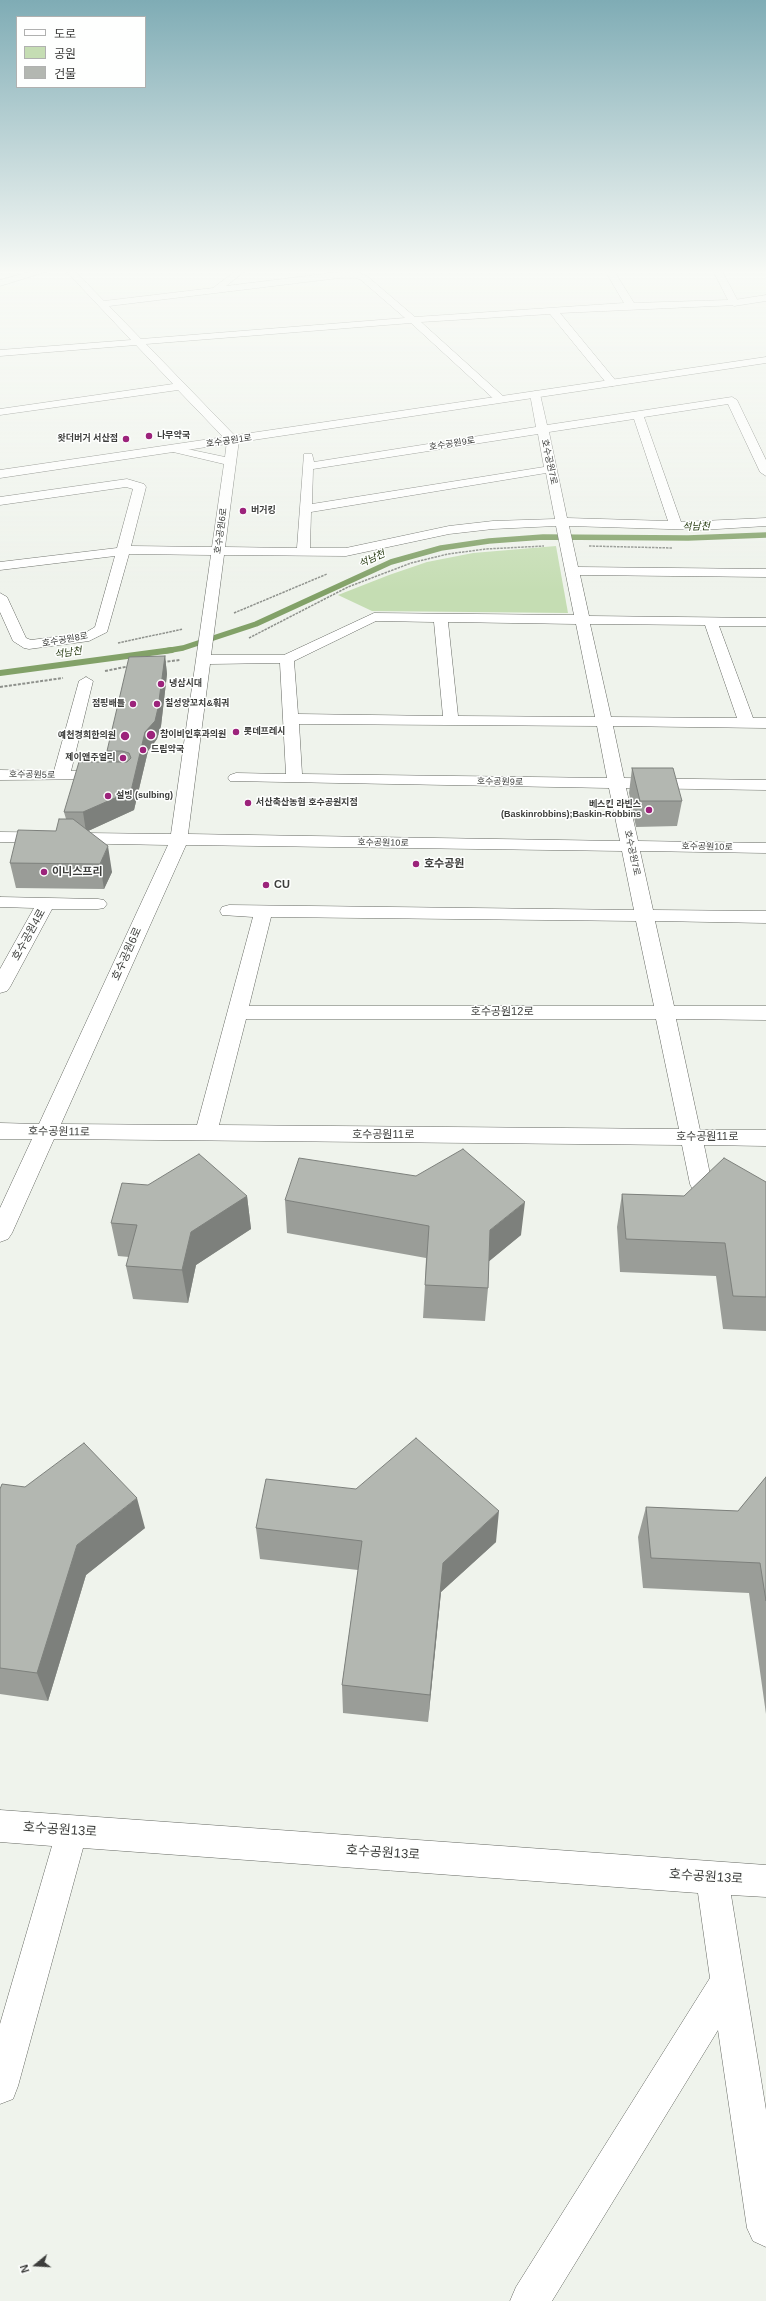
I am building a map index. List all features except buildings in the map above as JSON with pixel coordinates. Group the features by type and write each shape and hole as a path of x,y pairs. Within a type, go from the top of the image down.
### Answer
{"street":[{"path":"172,376 233,440"},
{"path":"474,376 500,400"},
{"path":"607,376 612,382"},
{"name":"호수공원1로","path":"0,474 651,376"},
{"path":"0,412 181,386"},
{"name":"호수공원7로","path":"535,394 701,1184"},
{"name":"호수공원9로","path":"303,551 308,461 543,430 732,400 766,472"},
{"path":"638,415 676,525"},
{"name":"호수공원6로","path":"0,1233 179,840 233,440"},
{"path":"173,449 230,462"},
{"path":"306,509 551,469"},
{"name":"호수공원8로","path":"0,501 127,483 140,487 102,630 89,637 29,645 20,640 0,597"},
{"path":"0,566 123,551 219,550 346,552 449,530 493,525 708,526 766,522"},
{"path":"572,571 766,574"},
{"path":"204,660 288,659 374,617 582,618 766,622"},
{"path":"441,618 451,720"},
{"path":"710,621 748,722"},
{"path":"288,659 294,778"},
{"name":"호수공원5로","path":"0,775 61,776 86,681"},
{"path":"291,719 766,723"},
{"path":"61,776 124,776"},
{"name":"호수공원9로","path":"236,778 766,785"},
{"name":"호수공원10로","path":"0,838 766,848"},
{"name":"호수공원4로","path":"0,902 98,904"},
{"name":"호수공원4로","path":"0,987 46,903"},
{"path":"229,911 766,917"},
{"path":"206,1133 263,912"},
{"name":"호수공원12로","path":"237,1012 766,1013"},
{"name":"호수공원11로","path":"0,1132 766,1138"},
{"name":"호수공원13로","path":"0,1826 766,1881"},
{"path":"0,2086 72,1831"},
{"path":"712,1877 766,2228"},
{"path":"530,2301 728,1982"}],"path":[{"path":"204,660 348,587 370,577 411,563 448,554 486,549 567,546"}],"green space":[{"path":"556,546 568,613 372,611 338,595 427,562 473,553"}],"waterway":[{"name":"석남천","path":"167,651 183,648 256,624 391,562 441,548 489,541 543,537 688,538 766,535"},
{"name":"석남천","path":"167,651 172,650"},
{"name":"석남천","path":"0,673 167,651"}],"place":[{"name":"나무약국","path":"149,436"},
{"name":"왓더버거 서산점","path":"126,439"},
{"name":"버거킹","path":"243,511"},
{"name":"냉삼시대","path":"161,684"},
{"name":"점핑배틀","path":"133,704"},
{"name":"칠성양꼬치&훠궈","path":"157,704"},
{"name":"롯데프레시","path":"236,732"},
{"name":"참이비인후과의원","path":"151,735"},
{"name":"예천경희한의원","path":"125,736"},
{"name":"드림약국","path":"143,750"},
{"name":"제이앤주얼리","path":"123,758"},
{"name":"설빙 (sulbing)","path":"108,796"},
{"name":"서산축산농협 호수공원지점","path":"248,803"},
{"name":"베스킨 라빈스 (Baskinrobbins);Baskin-Robbins","path":"649,810"},
{"name":"호수공원","path":"416,864"},
{"name":"이니스프리","path":"44,872"},
{"name":"CU","path":"266,885"}]}
